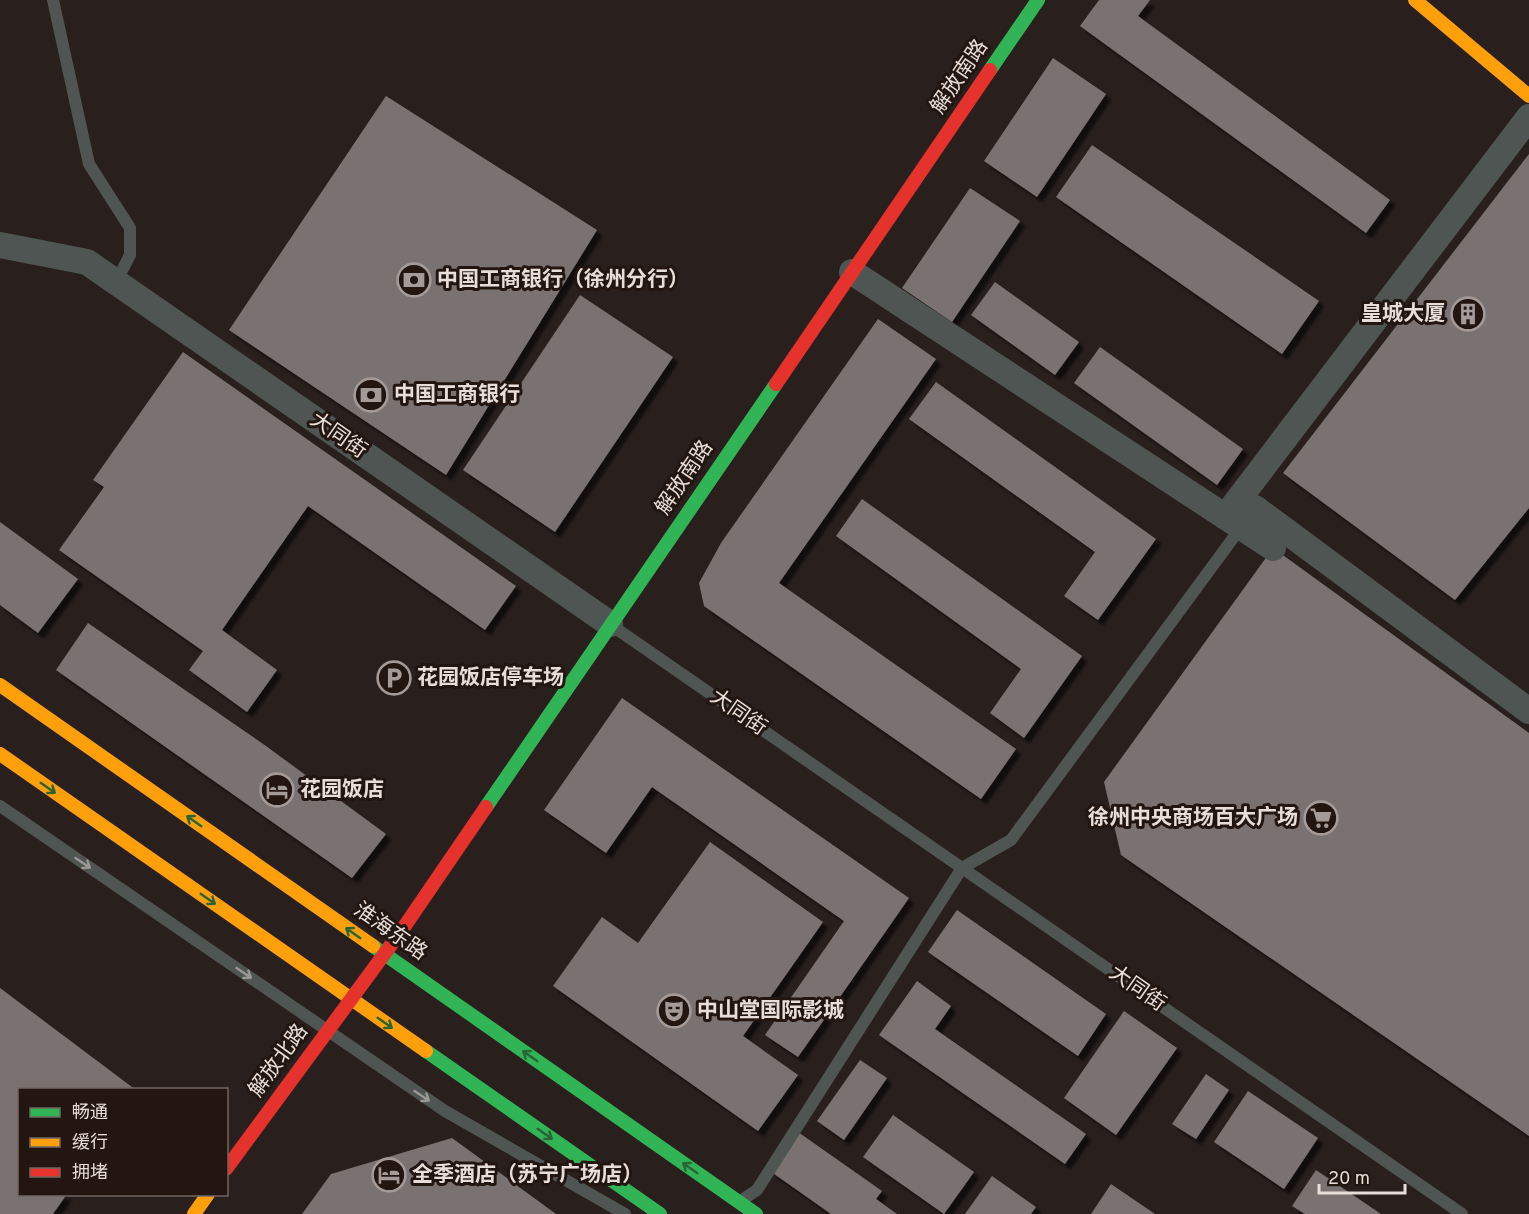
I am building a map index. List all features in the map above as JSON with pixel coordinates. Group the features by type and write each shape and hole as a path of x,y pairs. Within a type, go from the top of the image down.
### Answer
{"main road":[{"name":"解放南路","path":"365,979 1038,0"},
{"path":"1415,0 1529,96"},
{"name":"淮海东路","path":"0,685 756,1214"},
{"path":"0,754 660,1214"},
{"name":"解放北路","path":"228,1166 365,979"},
{"path":"194,1214 207,1196"}],"street":[{"path":"1240,518 1529,117"},
{"name":"大同街","path":"0,245 87,262 610,624"},
{"path":"852,272 1240,518 1529,711"},
{"path":"1240,518 1273,548"}],"lane":[{"path":"54,0 89,164 130,228 130,255 116,282"},
{"path":"738,1202 757,1190 962,868 1011,840 1240,518"},
{"name":"大同街","path":"610,624 1462,1214"},
{"path":"0,806 445,1111 625,1214"}],"building":[{"path":"1099,0 1150,0 1138,16 1390,200 1366,233 1080,26"},
{"path":"1053,58 1106,94 1037,197 984,161"},
{"name":"中国工商银行（徐州分行）","path":"386,96 597,230 446,475 229,330"},
{"path":"1092,145 1319,301 1282,354 1056,197"},
{"name":"皇城大厦","path":"1529,154 1529,508 1455,600 1283,473"},
{"path":"970,188 1020,221 952,322 902,288"},
{"path":"995,282 1079,342 1055,375 971,315"},
{"path":"580,295 673,357 555,532 463,470"},
{"path":"878,319 936,359 779,583 1016,749 981,799 704,606 699,583 721,543"},
{"path":"1100,347 1243,449 1217,485 1074,383"},
{"path":"183,352 516,586 485,630 308,506 222,630 277,670 247,712 189,670 203,651 59,550 104,487 93,480"},
{"path":"936,382 1156,539 1098,620 1064,596 1095,552 909,419"},
{"path":"862,499 1082,656 1024,738 990,713 1021,669 836,536"},
{"path":"0,522 78,579 38,633 0,605"},
{"name":"徐州中央商场百大广场","path":"1273,548 1529,733 1529,1136 1121,855 1104,782"},
{"name":"花园饭店","path":"88,623 266,746 386,834 352,878 56,670"},
{"path":"622,698 909,898 798,1057 765,1035 844,921 652,787 606,853 544,810"},
{"name":"中山堂国际影城","path":"710,842 823,922 743,1036 798,1075 758,1131 553,986 602,917 638,943"},
{"path":"957,910 1106,1014 1078,1056 928,952"},
{"path":"917,981 951,1006 935,1029 1086,1134 1065,1164 879,1035"},
{"path":"0,988 133,1088 18,1088 18,1196 66,1196 53,1214 0,1214"},
{"path":"1124,1011 1177,1048 1116,1135 1064,1098"},
{"path":"860,1060 887,1078 844,1140 817,1121"},
{"path":"1206,1074 1229,1090 1196,1139 1172,1124"},
{"path":"1248,1091 1318,1138 1284,1189 1214,1142"},
{"path":"893,1115 974,1172 944,1214 863,1157"},
{"path":"798,1132 882,1191 876,1199 897,1214 831,1214 770,1171"},
{"path":"452,1138 556,1214 302,1214 331,1174"},
{"path":"1316,1170 1381,1214 1305,1214 1292,1206"},
{"path":"992,1176 1036,1207 1031,1214 965,1214"},
{"path":"1111,1184 1155,1214 1091,1214"}],"traffic: fast":[{"path":"990,70 1038,0"},
{"path":"486,807 776,384"},
{"path":"373,946 756,1214"},
{"path":"426,1051 660,1214"}],"traffic: slow":[{"path":"1415,0 1529,96"},
{"path":"0,685 373,946"},
{"path":"0,754 426,1051"},
{"path":"194,1214 207,1196"}],"traffic: jam":[{"path":"776,384 990,70"},
{"path":"228,1166 402,930 486,807"}],"place":[{"name":"中国工商银行（徐州分行）","path":"414,280"},
{"name":"皇城大厦","path":"1468,314"},
{"name":"中国工商银行","path":"371,395"},
{"name":"花园饭店停车场","path":"394,678"},
{"name":"花园饭店","path":"277,790"},
{"name":"徐州中央商场百大广场","path":"1321,818"},
{"name":"中山堂国际影城","path":"674,1011"},
{"name":"全季酒店（苏宁广场店）","path":"389,1175"}]}
